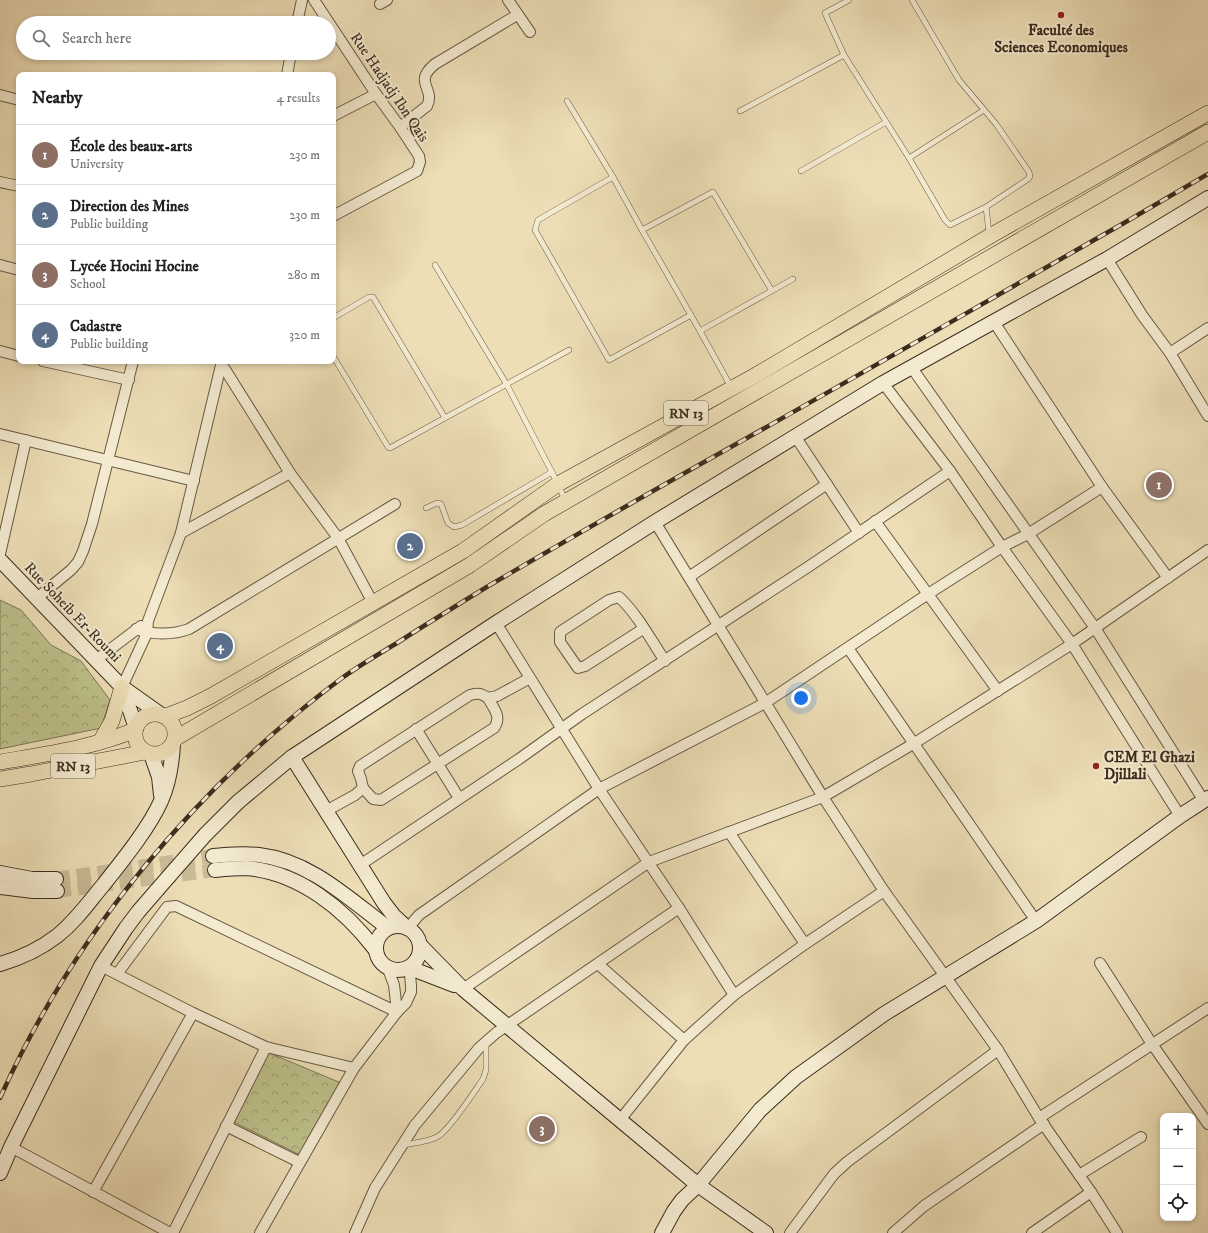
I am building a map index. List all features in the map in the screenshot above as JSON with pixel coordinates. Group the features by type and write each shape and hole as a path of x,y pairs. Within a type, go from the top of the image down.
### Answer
{"main road":[{"name":"RN 13","path":"163,715 187,708 211,696 463,551 555,478 736,395 756,375 990,236 1208,113"},
{"name":"RN 13","path":"175,741 470,565 544,514 566,502 736,395 1208,132"},
{"path":"100,742 112,721 122,687"},
{"path":"148,715 163,715 174,726 176,732 175,741 170,749 164,753 148,753 137,742 135,736 136,729 143,718 148,715"},
{"name":"RN 13","path":"0,762 86,746 136,729"},
{"name":"RN 13","path":"0,779 148,753"}],"street":[{"path":"299,16 302,0"},
{"name":"Rue Hadjadj Ibn Qais","path":"314,0 325,16"},
{"path":"508,0 530,32"},
{"path":"400,127 427,106 429,102 424,80 425,74 428,70 435,64 517,15"},
{"name":"Rue Hadjadj Ibn Qais","path":"336,33 419,156 420,162 417,171 336,214"},
{"path":"288,72 290,60"},
{"path":"336,114 376,94"},
{"path":"0,96 16,99"},
{"path":"0,182 16,185"},
{"path":"0,1173 11,1147 101,966 126,928 138,912 205,835 238,802 292,757 496,623 655,522 795,436 883,383 1107,259 1208,198"},
{"path":"1107,259 1142,315 1170,353 1208,416"},
{"path":"0,265 16,269"},
{"path":"994,322 1102,487 1168,578"},
{"path":"1170,353 1208,328"},
{"path":"0,351 16,355"},
{"path":"57,364 129,380"},
{"path":"37,598 71,570 78,562 83,552 92,524 132,364"},
{"path":"122,687 147,633 148,621 181,533 222,364"},
{"path":"223,364 290,473 338,538 373,603"},
{"path":"662,1233 682,1200 698,1185 760,1110 796,1077 884,1014 1036,921 1180,816 1206,799 1095,628 912,368"},
{"path":"883,383 950,471 1002,547 1072,644 1180,816"},
{"path":"0,434 194,481"},
{"path":"795,436 859,533"},
{"path":"0,554 26,440"},
{"path":"360,865 561,728 859,533 950,471"},
{"path":"181,533 290,473"},
{"path":"689,577 827,484"},
{"path":"408,928 420,915 599,789 765,703 928,594 1002,547 1028,534 1102,487"},
{"path":"136,629 147,633 173,633 189,629 395,504"},
{"path":"875,521 998,690"},
{"path":"655,522 823,797 884,891 998,1050 1042,1121 1091,1192 1117,1233"},
{"path":"463,989 648,862 823,797 913,744 1072,644 1208,550"},
{"name":"Rue Soheib Er-Roumi","path":"0,560 122,687 163,715"},
{"path":"644,629 585,666 578,668 560,642 560,632 609,600 619,597 628,606 644,629 665,661"},
{"path":"96,660 148,621"},
{"path":"496,623 599,789 679,908 734,994"},
{"path":"848,648 1036,921"},
{"path":"488,698 497,696 530,678"},
{"name":"Rue Soheib Er-Roumi","path":"122,687 136,729"},
{"path":"477,693 488,698 498,718 494,728 381,800 372,798 363,788 358,771 360,766 470,695 477,693"},
{"path":"416,729 459,798"},
{"path":"0,964 35,950 68,927 124,858 161,801 170,773 175,741"},
{"path":"148,753 159,777 161,801"},
{"path":"292,757 384,903 394,916 418,938 420,945 418,958 408,968"},
{"path":"326,811 355,795 363,788"},
{"path":"729,832 805,944"},
{"path":"389,928 324,879 304,868 282,860 259,855 236,854 214,863 261,871 298,883 315,893 341,912 359,930 375,950 381,964 388,969 394,970 408,968 436,977 463,989"},
{"path":"0,873 56,885 32,892 0,887"},
{"path":"620,1120 684,1040 734,994 884,891"},
{"path":"384,903 389,928"},
{"path":"117,974 164,910 171,906 176,906 397,1012"},
{"path":"355,1233 375,1188 415,1125 479,1048 507,1026 679,908"},
{"path":"375,950 378,937 389,928 396,926 408,928"},
{"path":"420,945 463,989 698,1185 766,1233"},
{"path":"1100,963 1152,1044 1208,1124"},
{"path":"598,964 684,1040"},
{"path":"101,966 193,1013 266,1047 354,1068"},
{"path":"260,1233 299,1162 354,1068 397,1012 406,1003 411,992 411,980 408,968"},
{"path":"388,969 394,985 397,1012"},
{"path":"894,1233 924,1206 1042,1121 1152,1044 1208,1008"},
{"path":"93,1192 193,1013"},
{"path":"11,1147 171,1233 266,1047"},
{"path":"790,1233 834,1174 847,1162 998,1050"},
{"path":"226,1126 299,1162"},
{"path":"1079,1175 1141,1137"},
{"path":"1032,1233 1091,1192"}],"lane":[{"path":"848,0 825,13 844,55 909,158 945,220 950,225 986,207 1028,179 1030,172 996,124 958,80 912,0"},
{"path":"740,111 844,55"},
{"path":"567,101 613,177 736,395"},
{"path":"909,158 984,110"},
{"path":"801,171 886,122"},
{"path":"613,177 538,220 535,230 609,360 691,315"},
{"path":"642,230 713,192 772,291"},
{"path":"986,207 990,236"},
{"path":"435,265 507,385 566,502"},
{"path":"700,331 793,280"},
{"path":"336,316 369,296 373,297 445,418"},
{"path":"336,361 388,447 392,447 569,350"},
{"path":"426,508 437,503 441,504 448,523 454,527 462,525 555,478"},
{"path":"402,1146 431,1140 438,1137 447,1129 483,1078 486,1070 486,1042"}],"green space":[{"path":"0,600 21,610 51,645 81,661 110,700 101,728 0,749"},
{"path":"267,1052 341,1083 300,1155 232,1121"}],"tunnel":[{"path":"56,879 213,856"},
{"path":"57,891 215,870"}],"railway":[{"path":"0,1098 30,1037 64,978 102,921 144,867 190,815 238,766 289,720 342,678 517,569 1208,174"}],"place":[{"name":"Faculté des Sciences Economiques","path":"1061,15"},
{"name":"École des beaux-arts","path":"1159,485"},
{"name":"Direction des Mines","path":"410,546"},
{"name":"Cadastre","path":"220,646"},
{"name":"CEM El Ghazi Djillali","path":"1096,766"},
{"name":"Lycée Hocini Hocine","path":"542,1129"}]}
